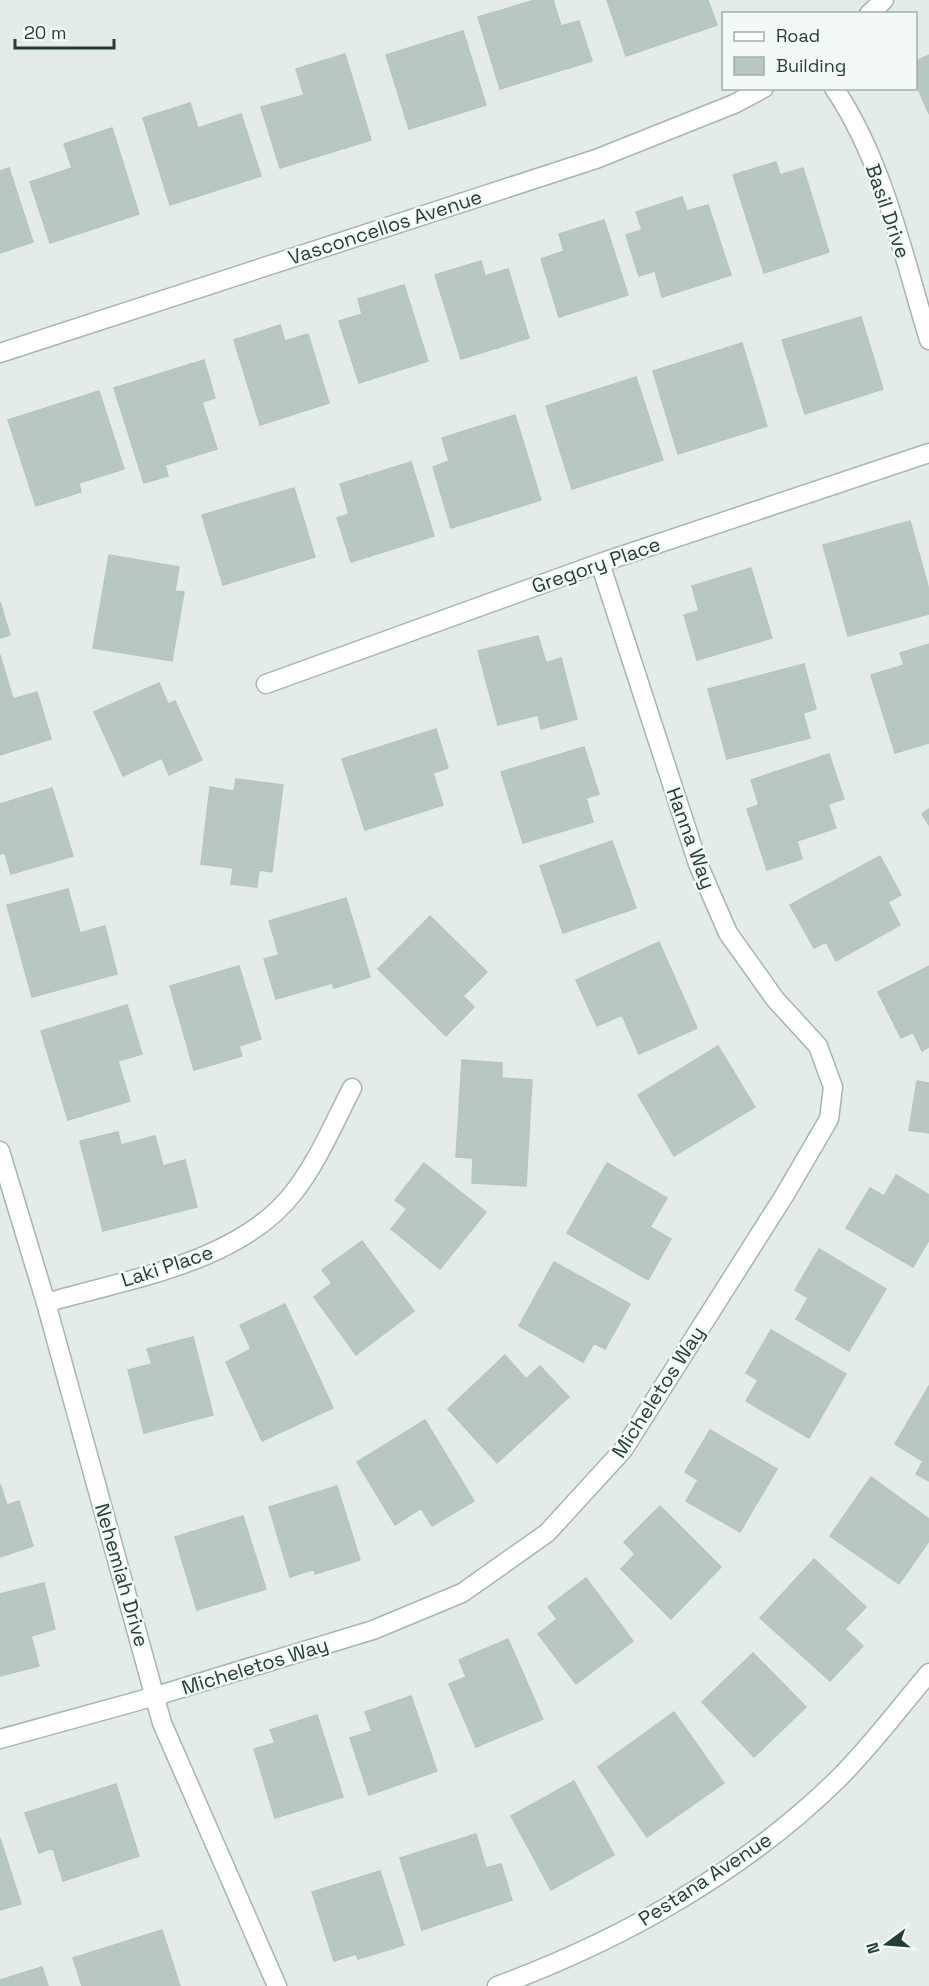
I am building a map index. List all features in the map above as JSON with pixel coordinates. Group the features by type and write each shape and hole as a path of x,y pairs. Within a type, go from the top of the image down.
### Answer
{"street":[{"path":"871,12 884,0"},
{"name":"Vasconcellos Avenue","path":"0,353 596,159 734,104 760,90"},
{"name":"Basil Drive","path":"835,90 854,118 892,217 929,340"},
{"name":"Gregory Place","path":"266,684 600,563 929,453"},
{"name":"Hanna Way","path":"600,563 698,864 728,933 775,999 818,1046 833,1087"},
{"name":"Micheletos Way","path":"0,1739 156,1696 383,1626 462,1593 547,1533 623,1450 784,1196 829,1119 833,1087"},
{"name":"Laki Place","path":"46,1303 210,1256 255,1230 292,1194 316,1159 352,1088"},
{"name":"Nehemiah Drive","path":"0,1151 46,1303 162,1723 180,1768 218,1845 277,1986"},
{"name":"Pestana Avenue","path":"497,1986 638,1924 762,1845 841,1776 929,1673"}],"building":[{"path":"535,0 553,0 561,26 579,21 592,61 500,89 478,17"},
{"path":"607,0 708,0 717,25 626,56"},
{"path":"463,31 486,105 409,129 386,55"},
{"path":"345,54 371,140 280,168 261,107 304,95 296,69"},
{"path":"929,55 929,114 917,86 917,61"},
{"path":"190,103 198,128 241,114 261,176 170,205 143,118"},
{"path":"112,128 139,214 50,243 30,182 72,168 64,144"},
{"path":"776,162 780,175 803,168 829,252 764,273 733,175"},
{"path":"9,168 33,242 0,253 0,171"},
{"path":"682,197 687,211 708,205 731,275 662,297 655,271 639,276 626,235 642,230 636,212"},
{"path":"604,220 628,295 559,317 541,259 564,251 559,234"},
{"path":"481,261 485,276 508,269 529,338 461,359 435,275"},
{"path":"404,285 428,361 359,383 339,321 362,314 358,299"},
{"path":"861,317 883,389 805,414 782,340"},
{"path":"280,325 285,341 308,334 329,403 260,425 234,340"},
{"path":"742,343 767,426 678,454 653,371"},
{"path":"204,360 215,398 202,402 217,449 165,465 168,476 144,483 114,388"},
{"path":"636,377 663,460 572,489 546,406"},
{"path":"99,391 124,469 79,483 81,492 36,506 8,420"},
{"path":"515,415 541,500 451,528 433,467 449,461 442,438"},
{"path":"411,462 434,536 351,562 337,518 349,514 340,484"},
{"path":"294,488 315,557 223,585 202,515"},
{"path":"910,521 929,590 929,614 848,636 823,545"},
{"path":"109,555 179,567 175,591 184,592 172,661 93,648"},
{"path":"751,568 772,638 697,660 684,615 699,611 692,586"},
{"path":"0,602 10,635 0,638"},
{"path":"538,636 546,663 561,658 577,719 541,729 538,715 498,725 478,651"},
{"path":"929,644 929,743 895,753 871,675 904,665 900,653"},
{"path":"0,655 13,699 37,692 51,739 0,755"},
{"path":"804,664 816,709 803,713 810,738 727,759 708,689"},
{"path":"159,683 168,704 175,701 202,760 169,775 162,758 123,776 94,712"},
{"path":"436,729 448,768 433,773 443,805 365,830 342,759"},
{"path":"584,747 599,794 586,798 593,822 523,843 501,772"},
{"path":"829,754 844,799 828,804 836,828 797,841 802,859 767,870 747,809 759,805 751,780"},
{"path":"236,779 283,785 272,872 259,870 257,887 231,884 233,868 201,864 210,787 234,791"},
{"path":"52,788 73,856 11,874 5,853 0,854 0,804"},
{"path":"929,809 929,825 922,814"},
{"path":"612,841 636,908 563,933 540,866"},
{"path":"880,856 901,895 888,902 900,925 836,961 826,942 814,948 790,905"},
{"path":"68,889 80,933 105,926 117,974 32,997 7,905"},
{"path":"346,898 370,977 334,988 332,983 276,999 264,959 279,955 269,921"},
{"path":"430,916 487,972 463,996 474,1007 446,1036 378,969"},
{"path":"659,942 697,1028 639,1054 622,1015 597,1026 576,980"},
{"path":"239,966 261,1039 239,1046 242,1056 194,1070 170,986"},
{"path":"929,966 929,1047 922,1051 913,1032 901,1038 878,992"},
{"path":"127,1005 142,1054 118,1061 130,1101 68,1120 41,1031"},
{"path":"718,1046 755,1107 674,1156 638,1095"},
{"path":"462,1060 502,1063 502,1078 532,1080 526,1186 472,1183 473,1158 456,1157"},
{"path":"917,1081 929,1083 929,1133 909,1130"},
{"path":"118,1132 121,1145 155,1136 163,1166 185,1160 197,1207 103,1231 80,1141"},
{"path":"424,1163 486,1212 440,1269 391,1229 407,1209 395,1200"},
{"path":"607,1163 667,1198 650,1227 671,1239 648,1280 567,1233"},
{"path":"896,1175 929,1195 929,1240 913,1267 846,1228 870,1188 884,1196"},
{"path":"362,1241 414,1311 356,1355 314,1297 332,1283 322,1270"},
{"path":"819,1249 886,1289 849,1351 796,1319 808,1298 795,1290"},
{"path":"554,1262 630,1304 605,1349 594,1343 583,1362 519,1326"},
{"path":"285,1304 333,1408 262,1441 226,1362 251,1349 240,1325"},
{"path":"771,1330 846,1374 809,1438 746,1401 758,1380 746,1373"},
{"path":"193,1337 213,1415 144,1433 128,1370 152,1364 147,1349"},
{"path":"505,1355 526,1379 540,1366 569,1397 497,1463 448,1409"},
{"path":"929,1386 929,1481 916,1474 923,1461 895,1444"},
{"path":"425,1420 474,1501 432,1526 421,1508 395,1525 357,1462"},
{"path":"710,1430 777,1469 740,1532 686,1501 698,1480 685,1472"},
{"path":"871,1477 929,1519 929,1541 899,1584 830,1536"},
{"path":"0,1484 7,1505 19,1501 33,1546 0,1557"},
{"path":"337,1486 360,1560 315,1574 314,1569 290,1577 269,1507"},
{"path":"660,1506 721,1567 671,1619 621,1569 635,1554 624,1542"},
{"path":"243,1516 266,1589 197,1610 175,1537"},
{"path":"814,1559 866,1607 845,1629 863,1646 830,1681 760,1618"},
{"path":"586,1578 633,1641 576,1684 538,1634 557,1619 548,1607"},
{"path":"44,1583 55,1629 31,1636 39,1666 0,1676 0,1594"},
{"path":"508,1639 543,1719 476,1747 449,1684 466,1677 459,1660"},
{"path":"753,1653 806,1707 754,1757 702,1702"},
{"path":"411,1696 437,1771 369,1795 350,1738 372,1731 365,1712"},
{"path":"674,1712 724,1783 647,1837 598,1767"},
{"path":"317,1715 343,1797 275,1818 254,1749 275,1743 270,1730"},
{"path":"574,1781 614,1855 551,1890 511,1816"},
{"path":"116,1784 139,1856 63,1881 53,1848 39,1853 25,1813"},
{"path":"476,1834 486,1868 501,1864 512,1900 422,1930 400,1858"},
{"path":"0,1838 21,1904 0,1910"},
{"path":"380,1871 404,1945 358,1959 356,1954 334,1961 312,1892"},
{"path":"162,1930 180,1986 82,1986 73,1958"},
{"path":"42,1967 48,1986 0,1986 0,1980"}]}
